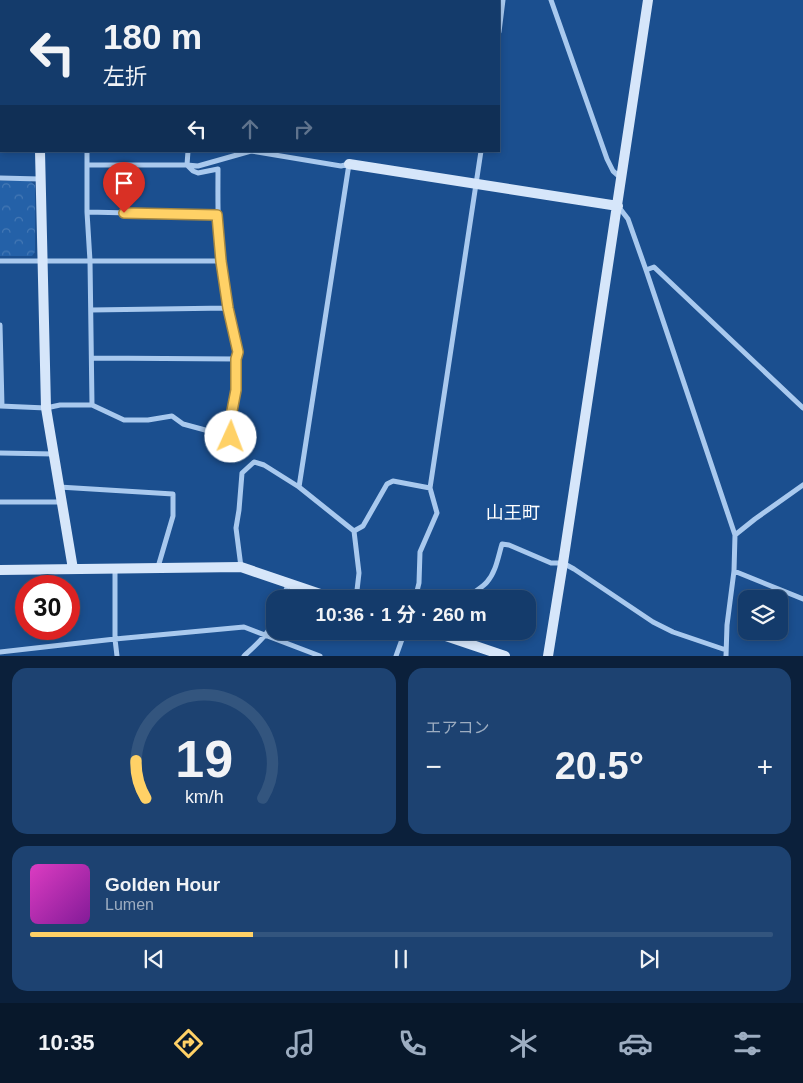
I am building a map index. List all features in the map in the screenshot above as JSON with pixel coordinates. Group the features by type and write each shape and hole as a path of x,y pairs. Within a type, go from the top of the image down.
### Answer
{"street":[{"path":"500,26 504,0"},
{"path":"551,0 607,160 613,171 622,178"},
{"path":"548,656 648,0"},
{"path":"40,152 46,408 73,569"},
{"path":"87,152 92,405"},
{"path":"0,325 1,406 46,408 92,405 124,420 148,420 172,416 183,424 231,437 231,416 236,390 236,359 238,352 228,308 221,261 217,215 218,169 198,173 193,172 187,165 188,152"},
{"path":"87,165 198,166 247,152"},
{"path":"257,152 341,166 349,164 618,206 628,220 735,535 734,572 726,625 726,653 653,622 574,568 563,564 551,563 510,545 502,544 491,576 487,582 476,590"},
{"path":"417,590 419,583 420,552 437,513 430,488 481,152"},
{"path":"299,487 349,164"},
{"path":"0,178 40,179"},
{"path":"87,212 217,215"},
{"path":"0,261 221,261"},
{"path":"646,270 654,267 803,408"},
{"path":"91,310 228,308"},
{"path":"92,358 236,359"},
{"path":"0,453 54,454"},
{"path":"241,566 236,528 242,473 254,462 264,465 299,487 354,531 359,573 357,590"},
{"path":"354,531 363,526 387,484 393,481 430,488"},
{"path":"735,535 803,485"},
{"path":"59,487 173,494 173,516 158,567"},
{"path":"0,502 62,502"},
{"path":"0,570 241,566 310,590"},
{"path":"115,568 115,639 117,656"},
{"path":"734,572 803,598"},
{"path":"286,590 289,583"},
{"path":"0,652 244,626 266,634 244,656"},
{"path":"281,640 320,656"},
{"path":"396,656 402,640"},
{"path":"465,640 505,656"},
{"path":"304,649 304,656"}],"green space":[{"path":"0,181 30,181 35,185 35,252 32,256 0,256"}],"district":[{"name":"山王町","path":"513,513"}],"route":[{"path":"124,213 217,215 228,308 238,352 236,359 236,390 231,416 231,437"}]}
